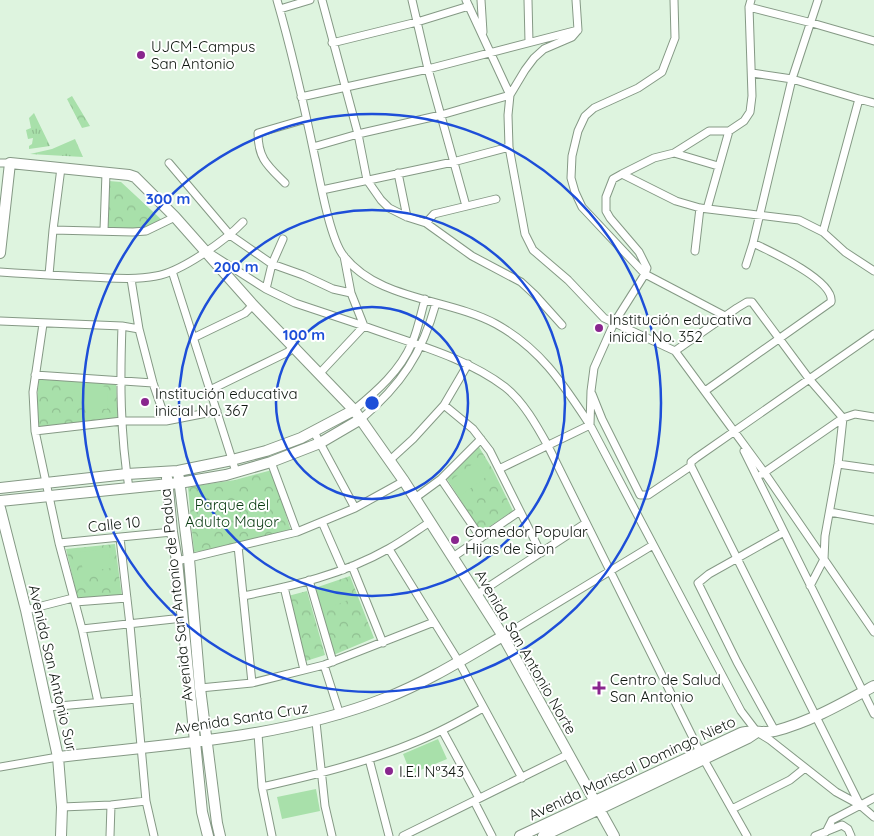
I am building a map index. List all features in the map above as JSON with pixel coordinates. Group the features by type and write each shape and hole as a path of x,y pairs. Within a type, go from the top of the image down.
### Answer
{"street":[{"path":"278,0 322,190 338,246 344,256 362,273 379,285 495,324 516,337 541,357 562,382 590,425 741,711 758,732 836,792 860,805 874,817"},
{"path":"280,9 310,0"},
{"path":"322,0 358,134 367,180 381,200 389,208 407,217 426,223 472,256 521,282 562,325"},
{"path":"412,0 428,69 466,206"},
{"path":"481,0 484,36"},
{"path":"528,0 529,42"},
{"path":"576,0 578,30 572,37 544,49 534,58 510,95 508,115 509,147 525,234 533,250 568,280 604,318 675,351 764,472 874,632"},
{"path":"674,0 675,38 662,72 638,88 594,108 585,116 578,132 572,156 571,178 582,207 645,274 725,316"},
{"path":"746,265 792,80 818,0"},
{"path":"332,43 417,22 468,3 510,95"},
{"path":"590,425 594,368 614,323 647,268 639,252 606,211 606,197 613,179 654,158 674,153 709,130 729,131 744,121 750,112 752,73 750,3 874,41"},
{"path":"301,97 428,69 578,30"},
{"path":"752,73 792,80 874,103"},
{"path":"313,147 358,134 441,115 510,95"},
{"path":"823,232 859,99"},
{"path":"285,183 265,164 258,146 258,133 306,119"},
{"path":"695,251 703,209 729,131"},
{"path":"322,190 453,162 509,147"},
{"path":"674,153 718,166"},
{"path":"0,253 5,163 106,173 104,230"},
{"path":"169,164 230,235 272,264 303,275 333,289 351,294"},
{"path":"49,275 62,168"},
{"name":"Avenida San Antonio Norte","path":"106,173 129,174 135,178 175,217 253,306 320,373 361,419 404,480 503,636 614,836"},
{"path":"398,173 407,217"},
{"path":"622,174 676,200 703,209 798,220 823,232 845,252 874,271"},
{"path":"426,223 434,214 496,199"},
{"path":"53,230 146,231 175,217"},
{"path":"0,272 131,279 158,276 172,271 206,251 230,235 243,222"},
{"path":"266,289 272,264 283,239"},
{"path":"706,391 831,302 830,292 817,279 776,254 753,243"},
{"path":"206,251 266,289 295,303 468,364 506,388 529,414 548,446 701,755 747,836"},
{"path":"344,256 351,294 364,326"},
{"path":"172,271 236,472"},
{"path":"131,279 139,329 153,383 166,421"},
{"path":"0,488 127,474 178,471 266,451 314,432 354,410 376,393 395,371 412,343 425,299"},
{"path":"675,351 725,316 747,302 752,302 810,380 843,418 838,464 825,536 824,559 810,586"},
{"path":"0,501 180,483 236,472 271,462 320,443 361,419 384,400 399,382 421,347 436,303"},
{"path":"193,338 245,313 253,306"},
{"path":"0,321 122,326 139,329"},
{"path":"43,324 33,392 35,431 59,543 82,629 98,702"},
{"path":"122,326 120,380 129,488"},
{"path":"320,373 364,326"},
{"path":"591,391 602,419 640,495 648,494 691,466 691,462 696,458 874,334"},
{"path":"210,390 288,352 294,346"},
{"path":"390,460 444,406 468,364"},
{"path":"35,375 153,383"},
{"path":"444,406 473,429 490,451 541,553"},
{"path":"35,431 122,421 166,421 217,411"},
{"path":"757,477 843,418 855,414 874,417"},
{"path":"499,469 590,425"},
{"path":"314,432 356,508"},
{"path":"734,433 874,714"},
{"path":"414,498 441,478 481,440"},
{"path":"271,462 297,532"},
{"path":"838,464 874,469"},
{"path":"691,466 860,805"},
{"name":"Avenida San Antonio de Padua","path":"178,471 190,559 200,688 220,836"},
{"name":"Avenida San Antonio de Padua","path":"166,472 177,561 202,812 208,836"},
{"path":"441,478 481,538"},
{"path":"177,561 297,532 356,508 404,480"},
{"name":"Avenida San Antonio Sur","path":"0,508 26,610 58,757 62,807 61,836"},
{"path":"453,557 520,511"},
{"path":"830,512 874,520"},
{"path":"322,522 343,570"},
{"path":"243,596 284,587 343,570 389,549 430,522"},
{"path":"476,595 586,523"},
{"name":"Calle 10","path":"59,543 172,532"},
{"path":"775,731 736,662 698,583 709,574 784,532"},
{"path":"120,538 146,801 154,836"},
{"name":"Avenida Santa Cruz","path":"0,767 58,757 141,747 196,743 258,734 340,715 421,683 503,636 653,545"},
{"path":"238,546 252,683"},
{"path":"389,549 459,662 522,778"},
{"path":"352,566 383,643"},
{"path":"308,580 333,662"},
{"path":"284,587 304,670"},
{"path":"26,610 74,600 127,598"},
{"path":"82,629 182,618"},
{"path":"200,688 252,683 324,665 434,622"},
{"path":"324,665 340,715"},
{"name":"Avenida Mariscal Domingo Nieto","path":"520,836 597,805 701,755 758,732 775,731 816,716 874,686"},
{"path":"48,707 137,699"},
{"path":"262,787 321,774 369,759 442,730 483,708"},
{"path":"316,722 325,806 332,836"},
{"path":"442,730 492,836"},
{"path":"258,734 262,787 272,836"},
{"path":"403,836 569,754"},
{"path":"369,759 389,836"},
{"path":"732,809 790,780 805,768"},
{"path":"826,832 832,820 874,798"},
{"path":"62,807 146,801"},
{"path":"110,836 111,805"},
{"name":"Avenida Mariscal Domingo Nieto","path":"543,836 597,805"},
{"path":"814,836 842,825 848,829 852,836"}],"green space":[{"path":"72,96 90,126 82,128 67,99"},
{"path":"34,113 50,146 29,149 33,138 28,139 26,130 31,128 29,118"},
{"path":"75,139 83,157 30,154 52,149"},
{"path":"109,181 121,182 164,222 147,229 106,228"},
{"path":"39,377 116,383 118,420 38,430 37,401"},
{"path":"75,384 108,387 107,409 73,407"},
{"path":"479,447 493,470 513,511 481,532 447,479"},
{"path":"475,462 486,477 460,496 449,482"},
{"name":"Parque del Adulto Mayor","path":"272,470 291,531 239,545 194,552 188,487 235,480"},
{"path":"115,544 122,597 78,600 66,549"},
{"path":"109,549 111,568 83,572 80,552"},
{"path":"350,576 374,638 331,656 312,589"},
{"path":"346,580 353,598 321,611 314,592"},
{"path":"307,591 325,655 306,661 288,596"},
{"path":"438,739 447,759 411,774 403,754"},
{"path":"316,789 320,811 282,819 277,797"}],"place":[{"name":"UJCM-Campus San Antonio","path":"141,55"},
{"name":"Institución educativa inicial No. 352","path":"599,328"},
{"name":"Institución educativa inicial No. 367","path":"145,402"},
{"name":"Comedor Popular Hijas de Sion","path":"455,540"},
{"name":"Centro de Salud San Antonio","path":"599,688"},
{"name":"I.E.I N°343","path":"389,771"}]}
